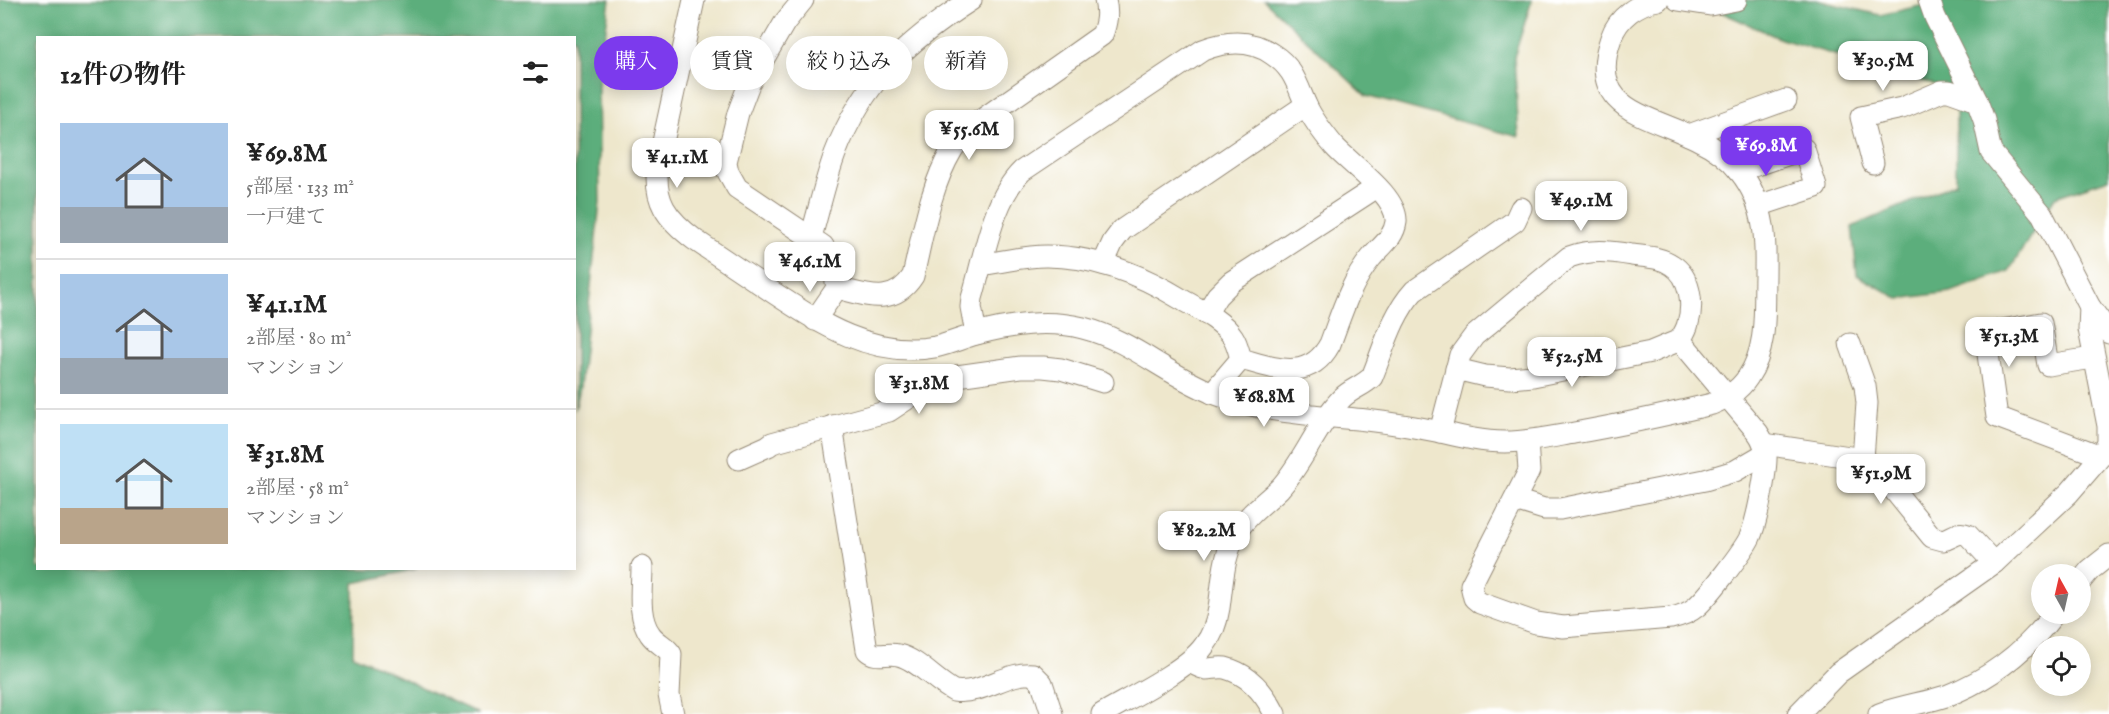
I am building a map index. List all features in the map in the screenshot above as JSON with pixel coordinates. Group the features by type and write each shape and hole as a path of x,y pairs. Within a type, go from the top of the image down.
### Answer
{"street":[{"path":"694,0 657,165 657,187 663,208 676,226 815,320 848,337 892,348 914,350 1014,326 1038,323 1060,324 1103,334 1133,348 1212,393 1256,407 1289,414 1404,425 1481,441 1527,441 1695,408 1727,398 1749,376 1760,353 1764,330 1765,251 1763,226 1758,206 1749,186 1739,171 1715,149 1689,135 1648,119 1618,101 1607,81 1606,58 1612,35 1617,26 1632,10 1642,4 1658,0"},
{"path":"803,0 785,22 750,84 738,113 726,162 728,172 737,188 811,237 823,246 830,256 835,270 837,288 815,320"},
{"path":"811,237 834,156 846,128 863,99 895,57 921,34 971,0"},
{"path":"837,288 877,297 897,293 906,286 913,276 935,190 954,147 970,128 1102,35 1107,24 1108,13 1105,0"},
{"path":"1678,0 1710,5 1736,0"},
{"path":"1929,0 1935,17 1977,101 1991,152 2042,214 2090,307 2109,333"},
{"path":"976,334 971,307 1001,200 1008,186 1022,171 1203,50 1237,42 1270,52 1292,72 1315,120 1333,145 1392,203 1396,222 1388,240 1358,277 1325,353 1309,365 1287,371 1241,359"},
{"path":"1873,163 1861,117 1902,108 1942,91 1949,91 1977,101"},
{"path":"1689,135 1786,100"},
{"path":"1103,264 1113,242 1122,230 1306,105"},
{"path":"1739,171 1804,149 1816,187 1758,206"},
{"path":"1206,314 1217,296 1231,282 1377,187"},
{"path":"1102,714 1189,662 1204,646 1213,630 1219,611 1229,545 1240,527 1282,486 1343,396 1372,377 1398,312 1405,301 1414,291 1515,221 1521,208"},
{"path":"1440,432 1456,369 1460,355 1474,336 1569,257 1594,250 1607,250 1661,260 1673,265 1683,274 1688,285 1690,308 1688,324 1680,340 1651,352 1533,376 1494,377 1456,369"},
{"path":"982,265 1046,256 1067,257 1129,271 1153,282 1221,325 1233,337 1241,359"},
{"path":"1798,714 1838,673 1994,563 2069,493 2102,456 2108,443 2108,426 2093,358 2089,329 2090,307"},
{"path":"2093,358 2048,365 2041,323 1985,333 1997,417 2102,456"},
{"path":"1527,441 1529,471 1471,585 1474,598 1480,603 1536,623 1563,627 1684,615 1696,607 1750,538 1755,525 1766,462 1765,449 1758,433 1680,340"},
{"path":"1850,344 1866,394 1863,459"},
{"path":"1212,393 1241,359"},
{"path":"739,459 772,442 889,411 922,389 957,376 1021,367 1043,367 1061,369 1103,382"},
{"path":"832,426 867,650 876,656 888,654 905,657 948,687 964,692 1021,675 1033,674 1042,683 1052,714"},
{"path":"1515,500 1544,509 1560,509 1705,480 1735,471 1765,449 1863,459 1876,468 1932,537 1943,540 1958,533 1968,535 1994,563"},
{"path":"2091,569 2109,555"},
{"path":"642,567 642,610 648,632 671,654 669,695 672,714"},
{"path":"1879,714 1973,685 2001,668 2024,649 2045,624"},
{"path":"1189,662 1204,669 1223,668 1241,675 1257,686 1275,714"}],"green space":[{"path":"0,0 610,0 605,36 594,36 594,90 598,90 600,202 580,387 576,405 576,36 36,36 36,570 412,570 354,583 353,655 479,714 0,714"},
{"path":"1264,0 1532,0 1514,57 1519,137 1366,96"},
{"path":"1694,0 1816,0 1880,15 1945,0 2109,0 2109,179 2055,197 2009,271 1951,292 1899,299 1857,275 1852,227 1956,183 1956,91 1781,39"}]}
